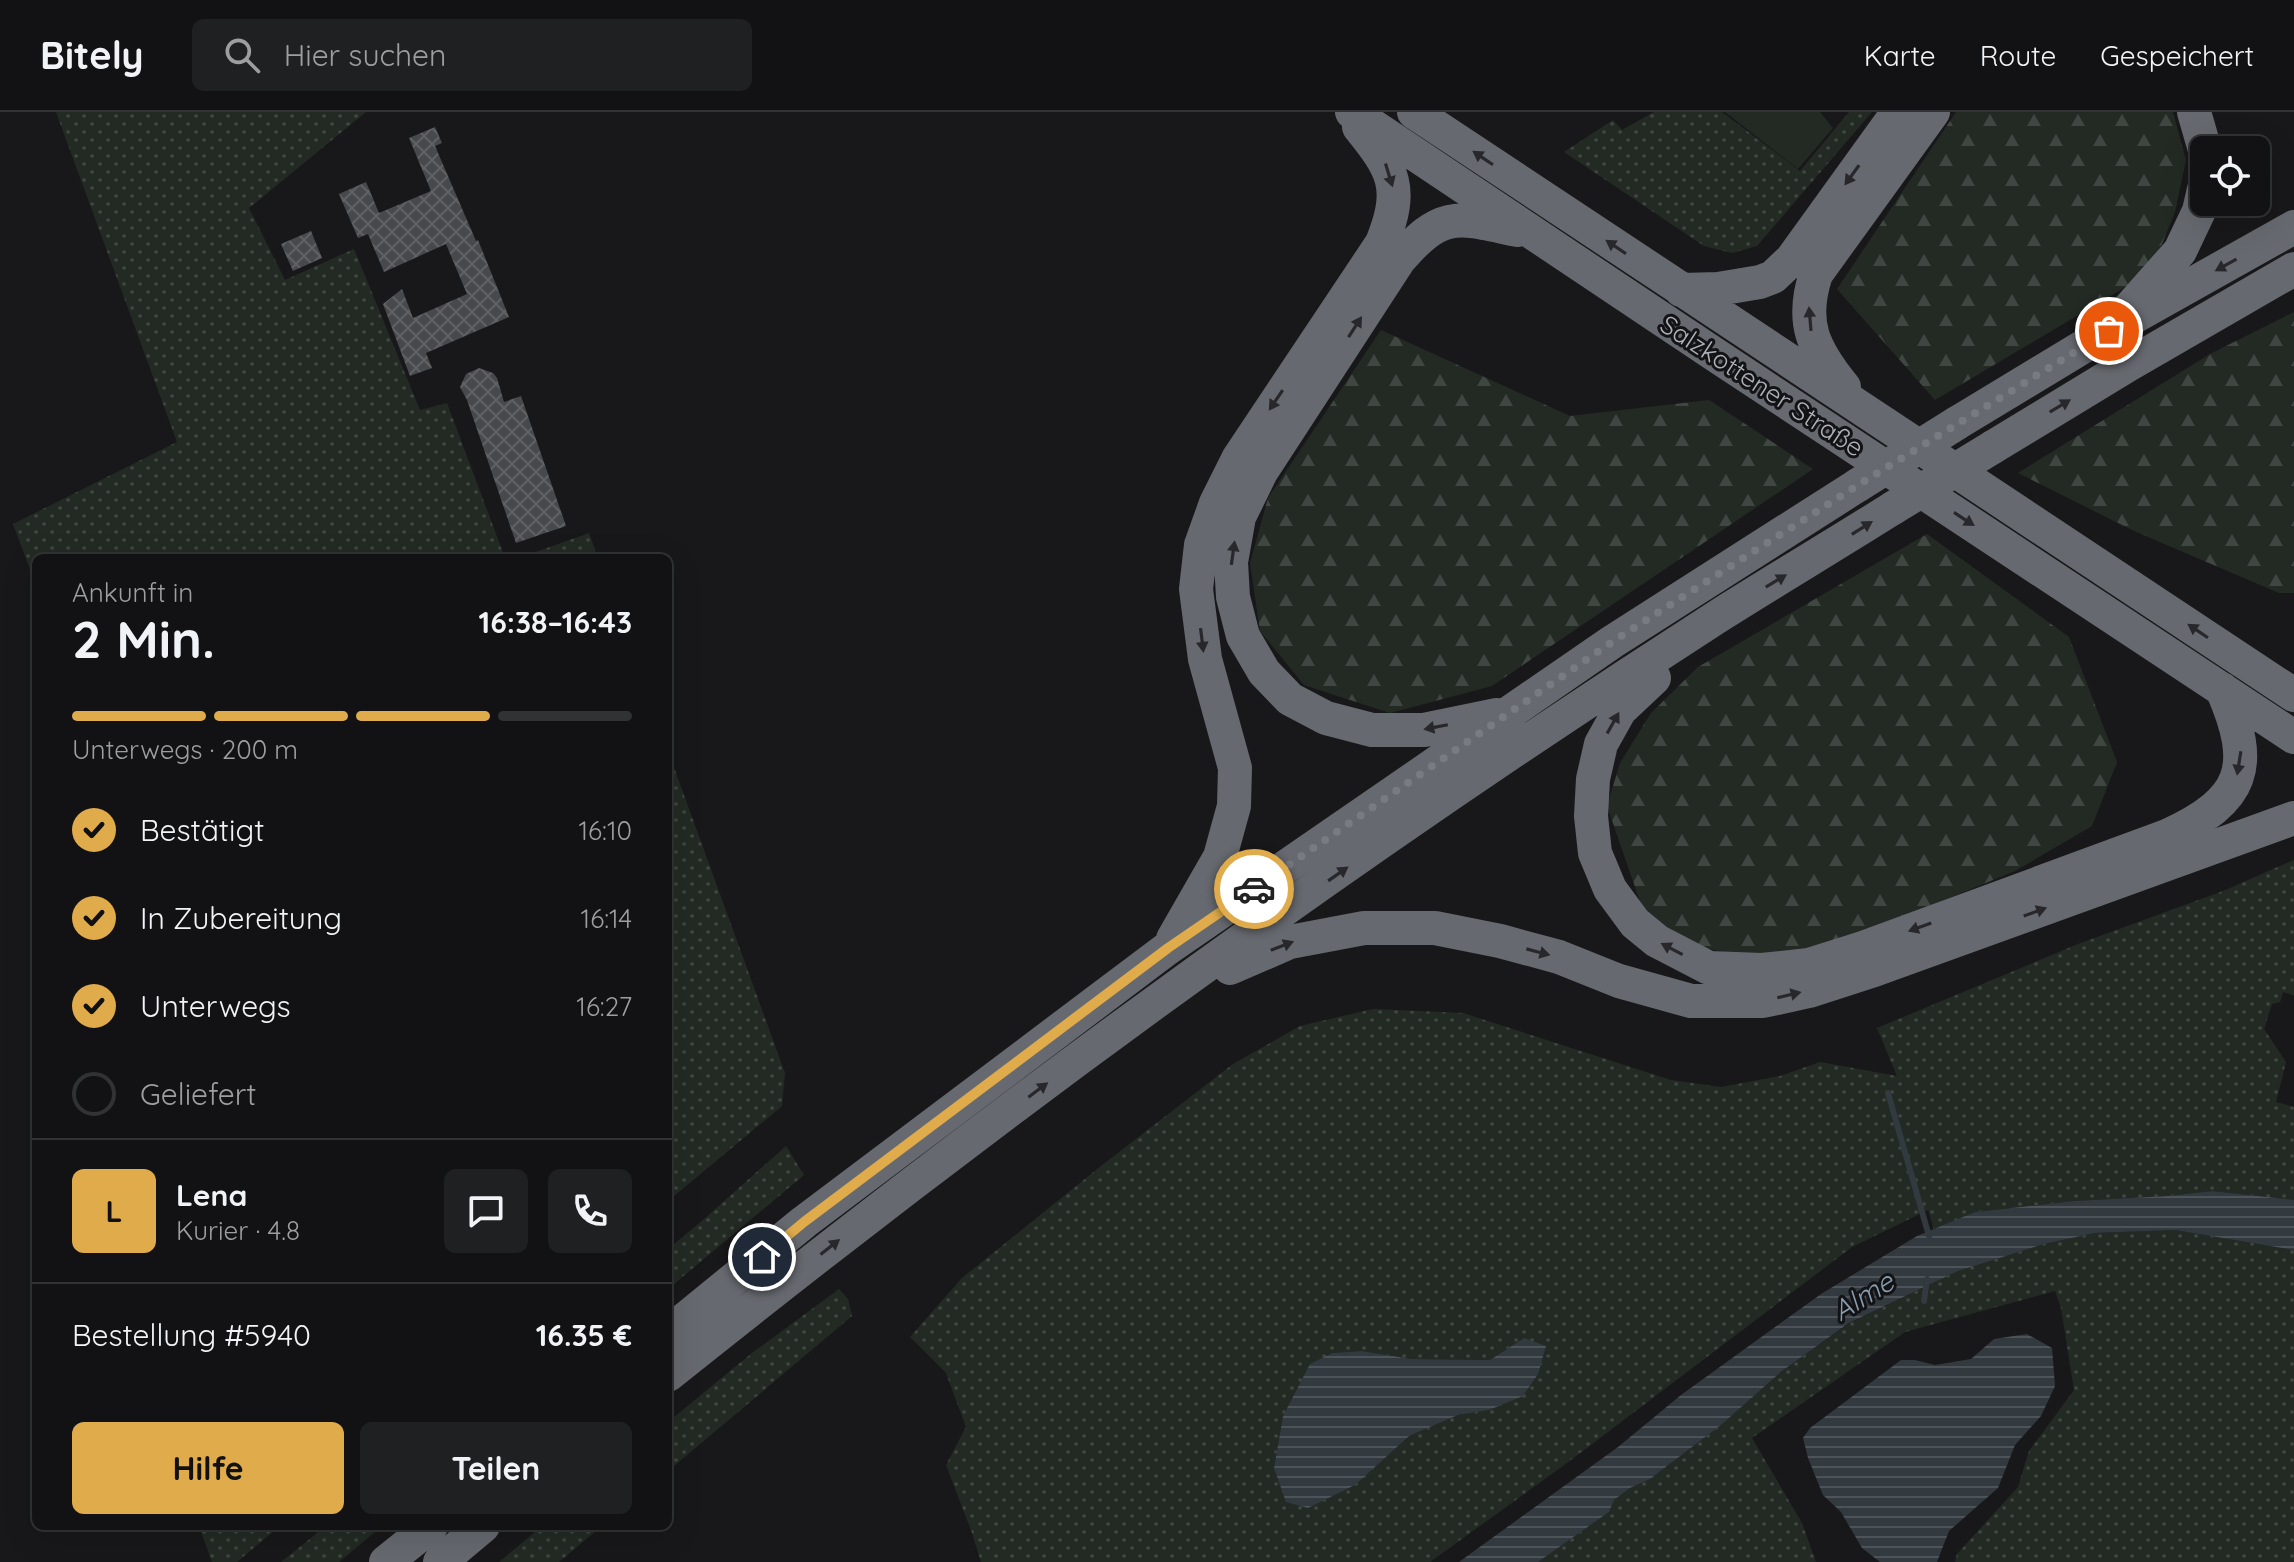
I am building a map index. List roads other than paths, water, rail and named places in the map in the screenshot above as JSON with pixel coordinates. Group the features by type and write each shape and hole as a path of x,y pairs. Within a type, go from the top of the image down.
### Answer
{"highway":[{"path":"1168,948 1220,857 1234,806 1235,768 1205,659 1196,589 1201,545 1216,503 1238,459 1382,243 1390,223 1394,195 1389,168 1345,112"},
{"name":"Salzkottener Straße","path":"1352,112 2294,737"},
{"name":"Salzkottener Straße","path":"1414,112 2294,695"},
{"path":"1681,290 1742,286 1773,277 1792,259 1898,112"},
{"path":"1863,408 1830,369 1813,342 1808,316 1810,294 1816,274 1933,112"},
{"path":"2194,112 2201,136"},
{"path":"2109,331 2180,251 2197,216"},
{"path":"1512,712 1424,730 1372,730 1326,718 1290,699 1264,672 1243,636 1233,597 1231,562 1239,517 1261,472 1399,260 1417,239 1434,226 1459,219 1533,233"},
{"path":"672,1330 804,1222 1168,948 1612,642 1957,423 2109,331 2294,227"},
{"path":"672,1372 880,1207 1160,999 1532,738 1722,614 1893,508 2279,282 2294,269"},
{"path":"1722,614 1620,710 1601,744 1593,779 1592,804 1595,853 1610,889 1635,923 1657,941 1709,968 1762,970 1809,965 2167,836 2197,822 2218,805 2233,786 2240,769 2241,744 2235,719 2222,689"},
{"path":"1160,999 1290,942 1364,928 1435,928 1559,957 1619,981 1691,1001 1763,1001 1809,991 1874,970 2294,818"},
{"path":"386,1562 426,1530"},
{"path":"440,1562 478,1530"}],"water":[{"name":"Alme","path":"2212,1191 2294,1200 2294,1250 2175,1230 2095,1233 2044,1244 1958,1271 1849,1323 1782,1371 1721,1425 1650,1479 1614,1500 1609,1512 1538,1562 1459,1562 1821,1294 1917,1236 1975,1212"},
{"path":"2027,1334 2052,1348 2055,1386 2041,1416 2015,1445 1998,1488 1949,1531 1937,1562 1880,1562 1862,1548 1841,1512 1823,1495 1803,1438 1810,1428 1901,1360 1935,1365 1971,1359 1994,1339"},
{"path":"1524,1338 1546,1346 1538,1374 1523,1396 1489,1410 1458,1415 1409,1436 1355,1485 1308,1508 1286,1502 1274,1468 1283,1416 1310,1364 1332,1353 1362,1351 1411,1359 1490,1360"}],"waterway":[{"path":"1888,1093 1929,1236"},
{"path":"1924,1301 1927,1279"}]}
